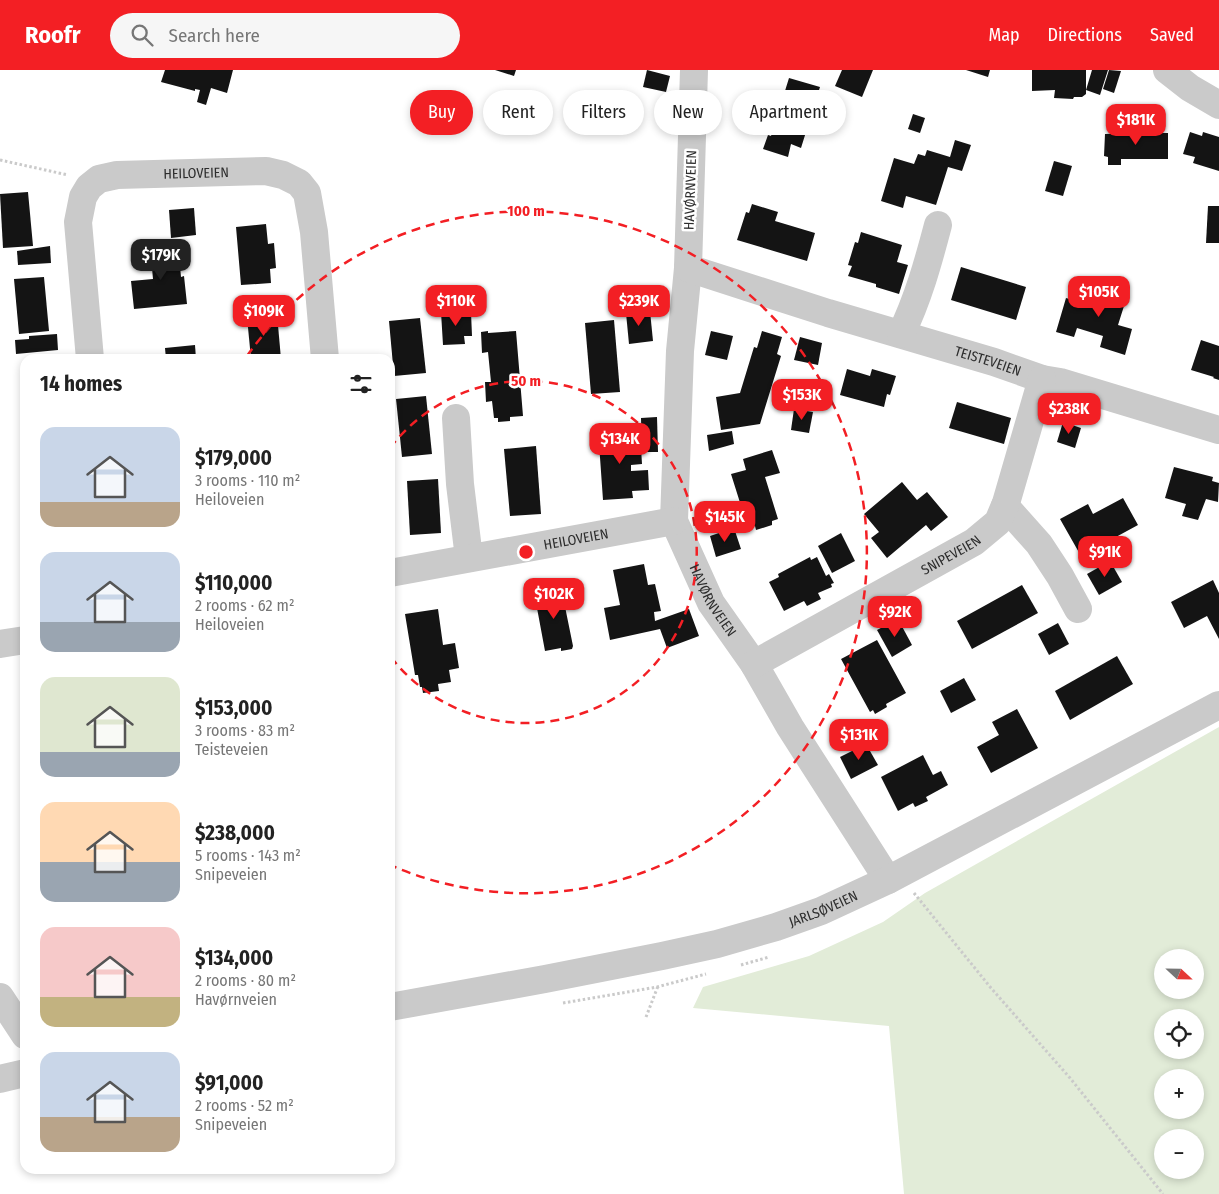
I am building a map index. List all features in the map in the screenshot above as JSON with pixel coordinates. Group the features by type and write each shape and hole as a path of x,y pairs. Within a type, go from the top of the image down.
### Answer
{"street":[{"name":"HAVØRNVEIEN","path":"694,70 688,268 680,350 674,521 712,603 754,664 790,727 888,880"},
{"path":"1168,70 1190,88 1219,105"},
{"name":"HEILOVEIEN","path":"89,187 99,179 117,174 142,173 266,171 283,175 299,183 307,193 314,232 325,354"},
{"path":"89,187 83,197 78,222 90,354"},
{"path":"901,334 922,283 938,225"},
{"name":"TEISTEVEIEN","path":"688,268 828,313 994,362 1042,379 1060,382 1219,430"},
{"name":"SNIPEVEIEN","path":"754,664 974,542 998,522 1005,506 1042,379"},
{"path":"456,418 460,484 469,558"},
{"path":"1005,506 1039,544 1060,576 1078,609"},
{"name":"HEILOVEIEN","path":"395,572 674,521"},
{"path":"0,644 20,641"},
{"name":"JARLSØVEIEN","path":"395,1006 545,980 717,944 776,927 821,910 888,880 1219,705"},
{"path":"0,997 20,1027"},
{"path":"0,1079 20,1074"}],"path":[{"path":"0,160 65,173 89,187"},
{"path":"913,892 991,988 1070,1078 1163,1194"},
{"path":"646,1017 658,986"}],"green space":[{"path":"1219,727 1219,1194 904,1194 889,1026 693,1008 703,987 809,956 883,922 925,893"}],"building":[{"path":"165,70 233,70 227,93 211,88 206,105 197,102 200,90 195,89 195,91 161,82"},
{"path":"495,70 516,70 514,76"},
{"path":"647,70 670,76 666,90 643,87"},
{"path":"842,70 873,70 862,97 835,86"},
{"path":"966,70 990,70 988,77"},
{"path":"1032,70 1086,70 1086,94 1082,97 1074,97 1073,99 1054,98 1055,90 1032,91"},
{"path":"1092,70 1108,70 1100,95 1086,90"},
{"path":"1109,70 1121,71 1114,93 1103,89"},
{"path":"789,78 820,87 819,90 785,90"},
{"path":"913,114 925,118 920,133 908,129"},
{"path":"1137,128 1154,128 1154,133 1168,133 1168,159 1121,159 1121,165 1108,165 1108,157 1104,156 1105,134 1136,133"},
{"path":"1190,132 1202,136 1203,132 1219,137 1219,171 1193,163 1195,157 1183,154"},
{"path":"768,135 805,135 801,148 791,144 788,157 763,149"},
{"path":"955,140 971,145 962,171 948,167 936,205 906,196 903,208 881,201 894,158 914,164 918,154 925,156 927,150 950,157"},
{"path":"1054,161 1072,166 1063,196 1045,191"},
{"path":"28,192 33,246 3,248 0,194"},
{"path":"752,204 778,212 775,221 815,233 807,261 737,240 746,212 749,213"},
{"path":"1208,206 1219,206 1219,243 1206,243"},
{"path":"194,208 196,235 171,238 169,210"},
{"path":"266,224 268,244 274,243 276,268 270,269 271,283 241,285 236,227"},
{"path":"861,232 902,245 897,262 908,265 899,294 876,287 876,284 848,276 852,266 848,265 855,242 858,243"},
{"path":"178,244 181,277 184,276 187,304 134,309 131,281 153,279 150,246"},
{"path":"50,246 51,263 18,265 17,251"},
{"path":"961,267 1026,287 1016,320 951,300"},
{"path":"44,277 49,331 19,334 14,279"},
{"path":"1104,280 1130,287 1118,325 1132,329 1125,355 1100,347 1103,336 1077,328 1074,337 1056,332 1066,298 1096,307"},
{"path":"463,310 463,313 471,312 472,336 464,336 465,344 443,345 441,312"},
{"path":"650,311 653,341 629,344 626,313"},
{"path":"277,314 281,354 251,354 247,317"},
{"path":"420,318 426,373 395,376 395,354 392,354 389,321"},
{"path":"614,320 620,392 591,394 585,323"},
{"path":"488,331 488,333 516,331 523,416 510,417 510,421 498,422 498,418 494,418 492,401 486,402 485,382 491,382 488,352 482,353 481,332"},
{"path":"711,331 733,336 727,360 705,355"},
{"path":"762,331 782,337 777,354 781,356 760,424 721,430 716,397 740,393 754,347 757,348"},
{"path":"57,334 58,350 16,354 15,340 29,339 29,336"},
{"path":"800,337 822,343 818,365 794,360"},
{"path":"1201,340 1219,346 1219,380 1191,370"},
{"path":"195,345 196,354 166,354 165,348"},
{"path":"847,369 870,376 872,369 896,376 890,395 887,394 884,407 840,395"},
{"path":"426,396 432,454 402,457 396,399"},
{"path":"957,402 1011,418 1004,444 949,428"},
{"path":"794,409 813,412 809,433 791,430"},
{"path":"657,417 658,452 642,452 641,418"},
{"path":"1063,422 1081,428 1075,448 1057,442"},
{"path":"628,427 630,449 641,448 642,464 631,465 631,471 648,470 649,490 632,491 633,498 603,500 598,429"},
{"path":"732,431 734,444 709,451 707,435"},
{"path":"536,446 541,514 510,516 504,449"},
{"path":"772,450 780,473 765,477 778,519 772,521 772,525 756,530 755,526 748,528 731,474 746,470 743,459"},
{"path":"1174,467 1213,477 1212,481 1219,483 1218,502 1206,499 1198,520 1182,516 1186,504 1165,498"},
{"path":"438,479 441,533 410,535 407,481"},
{"path":"902,482 917,500 927,492 948,517 931,531 926,525 887,558 871,538 879,532 864,514"},
{"path":"1123,498 1138,525 1081,556 1060,519 1088,504 1093,514"},
{"path":"734,528 741,549 716,557 710,536"},
{"path":"841,533 855,561 832,573 818,546"},
{"path":"810,557 811,560 817,557 826,576 829,574 834,583 831,584 832,587 818,593 821,599 807,606 804,601 784,611 769,582 779,577 778,574"},
{"path":"1110,561 1122,582 1099,595 1087,574"},
{"path":"644,564 648,585 655,584 661,611 654,612 655,621 689,609 699,636 667,648 660,629 610,640 604,608 620,605 613,570"},
{"path":"1213,580 1219,593 1219,639 1207,616 1184,628 1171,602"},
{"path":"1022,585 1038,613 972,649 957,621"},
{"path":"561,587 573,646 572,649 561,651 561,648 545,651 534,592"},
{"path":"438,609 443,645 455,643 459,668 449,670 451,682 438,684 439,691 423,693 418,675 415,675 405,614"},
{"path":"898,619 912,645 892,657 877,630"},
{"path":"1058,623 1069,644 1049,655 1038,634"},
{"path":"877,640 906,693 886,704 887,707 875,714 873,710 870,712 841,659"},
{"path":"1117,656 1133,684 1070,720 1055,691"},
{"path":"964,678 976,700 951,713 940,691"},
{"path":"1017,709 1038,748 991,773 977,747 999,735 992,722"},
{"path":"866,744 878,765 851,779 840,757"},
{"path":"923,755 933,775 941,771 948,785 926,797 928,801 915,807 913,803 898,811 881,777"}]}
